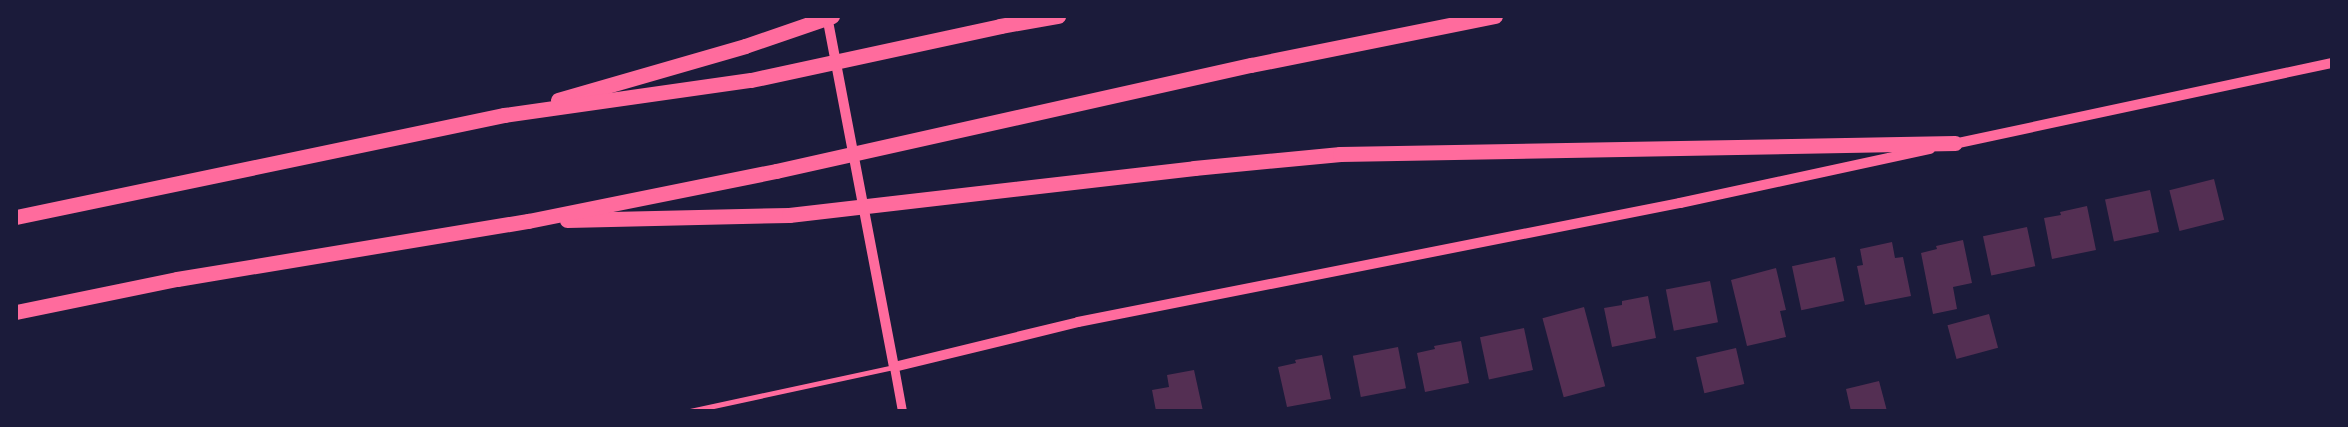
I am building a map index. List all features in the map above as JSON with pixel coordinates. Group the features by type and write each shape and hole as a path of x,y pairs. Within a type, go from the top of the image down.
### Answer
{"highway":[{"path":"504,115 745,46 832,16"},
{"path":"16,217 504,115 751,80 1000,26 1058,16"},
{"path":"16,312 177,279 528,221 776,171 1251,65 1495,16"},
{"path":"528,221 789,215 1194,168 1340,154 1955,143"}],"main road":[{"path":"827,16 894,367 1078,322 1670,205 2332,63"}],"street":[{"path":"690,411 894,367 902,411"}],"building":[{"path":"2214,179 2224,220 2180,231 2169,190"},
{"path":"2150,190 2159,232 2114,242 2105,200"},
{"path":"2087,206 2096,250 2052,259 2044,218 2061,215 2060,212"},
{"path":"2027,227 2035,266 1991,275 1983,236"},
{"path":"1963,240 1972,283 1953,287 1957,309 1933,314 1921,253 1937,249 1936,246"},
{"path":"1892,242 1895,258 1903,257 1911,296 1865,305 1857,266 1863,265 1860,249"},
{"path":"1835,257 1844,301 1801,310 1792,266"},
{"path":"1776,268 1786,310 1780,311 1786,337 1747,346 1731,280"},
{"path":"1710,281 1718,322 1674,331 1666,290"},
{"path":"1648,296 1656,338 1612,347 1604,308 1622,305 1622,301"},
{"path":"1584,307 1605,386 1564,397 1542,318"},
{"path":"1989,314 1998,348 1957,359 1947,325"},
{"path":"1524,328 1533,370 1489,379 1480,337"},
{"path":"1461,341 1469,383 1425,392 1417,353 1435,349 1434,346"},
{"path":"1398,347 1406,388 1361,397 1353,356"},
{"path":"1736,348 1744,384 1704,393 1696,357"},
{"path":"1322,355 1331,399 1287,407 1278,367 1296,363 1295,360"},
{"path":"1194,370 1203,411 1156,411 1152,390 1169,387 1167,375"},
{"path":"1879,381 1887,411 1851,411 1846,389"}]}
